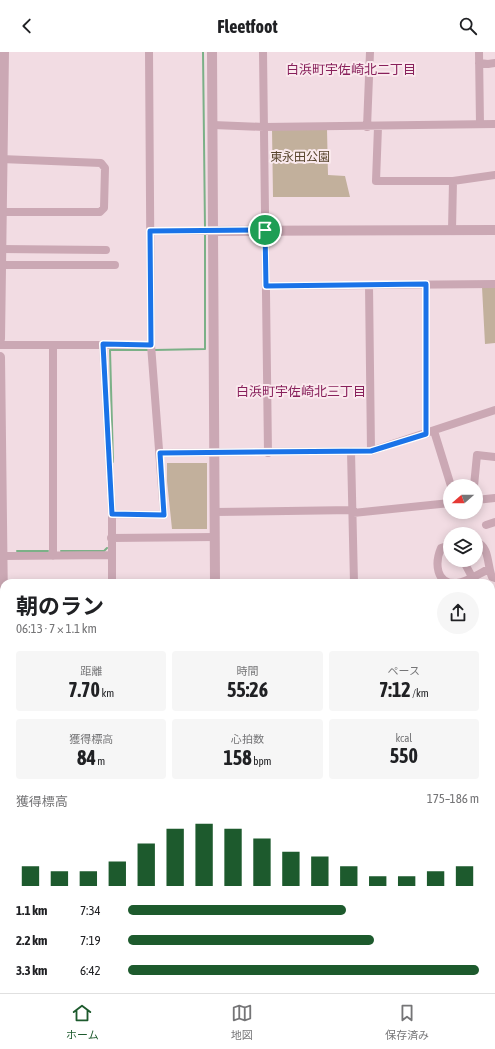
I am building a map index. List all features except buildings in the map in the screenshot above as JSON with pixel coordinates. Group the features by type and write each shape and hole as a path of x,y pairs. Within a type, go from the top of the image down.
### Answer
{"street":[{"path":"0,339 1,159 4,52"},
{"path":"112,514 164,515 151,345 149,52"},
{"path":"212,52 215,579"},
{"path":"263,52 268,453"},
{"path":"367,127 370,52"},
{"path":"479,52 480,124"},
{"path":"479,63 495,63"},
{"path":"213,125 264,127 378,127 495,124"},
{"path":"378,127 376,181 453,181 495,174"},
{"path":"1,159 101,163 105,168 104,208 100,212 1,212"},
{"path":"452,230 453,181"},
{"path":"150,231 495,230"},
{"path":"1,249 106,250"},
{"path":"1,265 116,265"},
{"path":"426,284 430,432 448,479"},
{"path":"266,286 495,284"},
{"path":"369,285 371,451"},
{"path":"103,344 112,514 112,579"},
{"path":"0,345 151,345"},
{"path":"53,345 53,556"},
{"path":"0,357 2,579"},
{"path":"160,453 371,451 495,410"},
{"path":"351,451 354,579"},
{"path":"475,479 477,455 495,457"},
{"path":"483,499 495,498"},
{"path":"215,512 353,511 443,504"},
{"path":"486,525 495,522"},
{"path":"111,538 215,537"},
{"path":"483,546 492,577 495,578"},
{"path":"443,547 441,548 437,558 436,568 445,579"},
{"path":"2,556 112,555"},
{"path":"467,567 472,576"},
{"path":"466,579 489,569"}],"green space":[{"name":"東永田公園","path":"272,129 327,129 328,175 345,176 350,197 273,197"},
{"path":"495,286 495,343 485,344 482,287"},
{"path":"167,463 207,463 207,529 172,529 167,481"}],"waterway":[{"path":"203,52 205,228"},
{"path":"154,350 205,349 205,233"},
{"path":"113,462 110,350 150,350"},
{"path":"61,551 104,551 107,548"},
{"path":"17,551 48,551"}],"district":[{"name":"白浜町宇佐崎北二丁目","path":"351,69"},
{"name":"白浜町宇佐崎北三丁目","path":"301,391"}],"route":[{"path":"265,230 266,286 426,284 426,434 371,451 160,453 164,515 112,514 103,344 151,345 150,231 198,232 265,230"}]}
